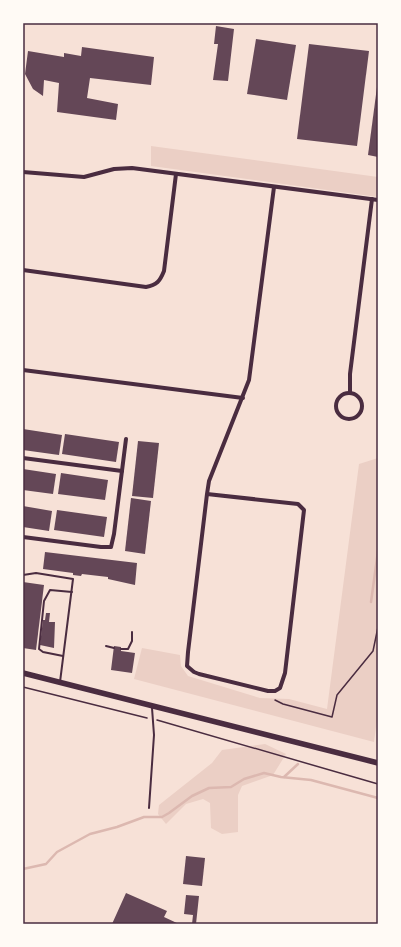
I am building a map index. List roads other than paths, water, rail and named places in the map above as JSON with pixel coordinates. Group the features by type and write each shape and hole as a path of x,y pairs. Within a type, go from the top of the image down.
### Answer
{"main road":[{"path":"23,673 378,763"}],"street":[{"path":"23,172 84,178 104,171 124,168 378,200"},
{"path":"23,270 146,287 156,285 164,270 176,174"},
{"path":"207,494 298,504 304,510 285,673 280,688 275,691 268,691 199,674 187,666 207,494 213,469 243,398 251,372 274,187"},
{"path":"350,392 350,374 372,199"},
{"path":"23,370 243,398"},
{"path":"350,392 361,398 363,407 362,411 356,418 347,419 339,415 336,402 342,395 350,392"},
{"path":"23,537 101,548 111,547 126,439"},
{"path":"23,458 122,471"}],"lane":[{"path":"23,575 36,573 73,579 60,682"},
{"path":"63,656 40,651 38,646 45,596 53,590 72,592"},
{"path":"121,649 128,649 130,646 132,632"},
{"path":"106,646 114,648"},
{"path":"149,808 154,735 152,706"}],"waterway":[{"path":"371,602 378,551"},
{"path":"284,777 298,764"},
{"path":"23,869 46,864 57,852 90,834 117,827 144,817 162,817 192,796 209,788 231,787 244,779 264,773 281,777 311,780 378,798"}]}
